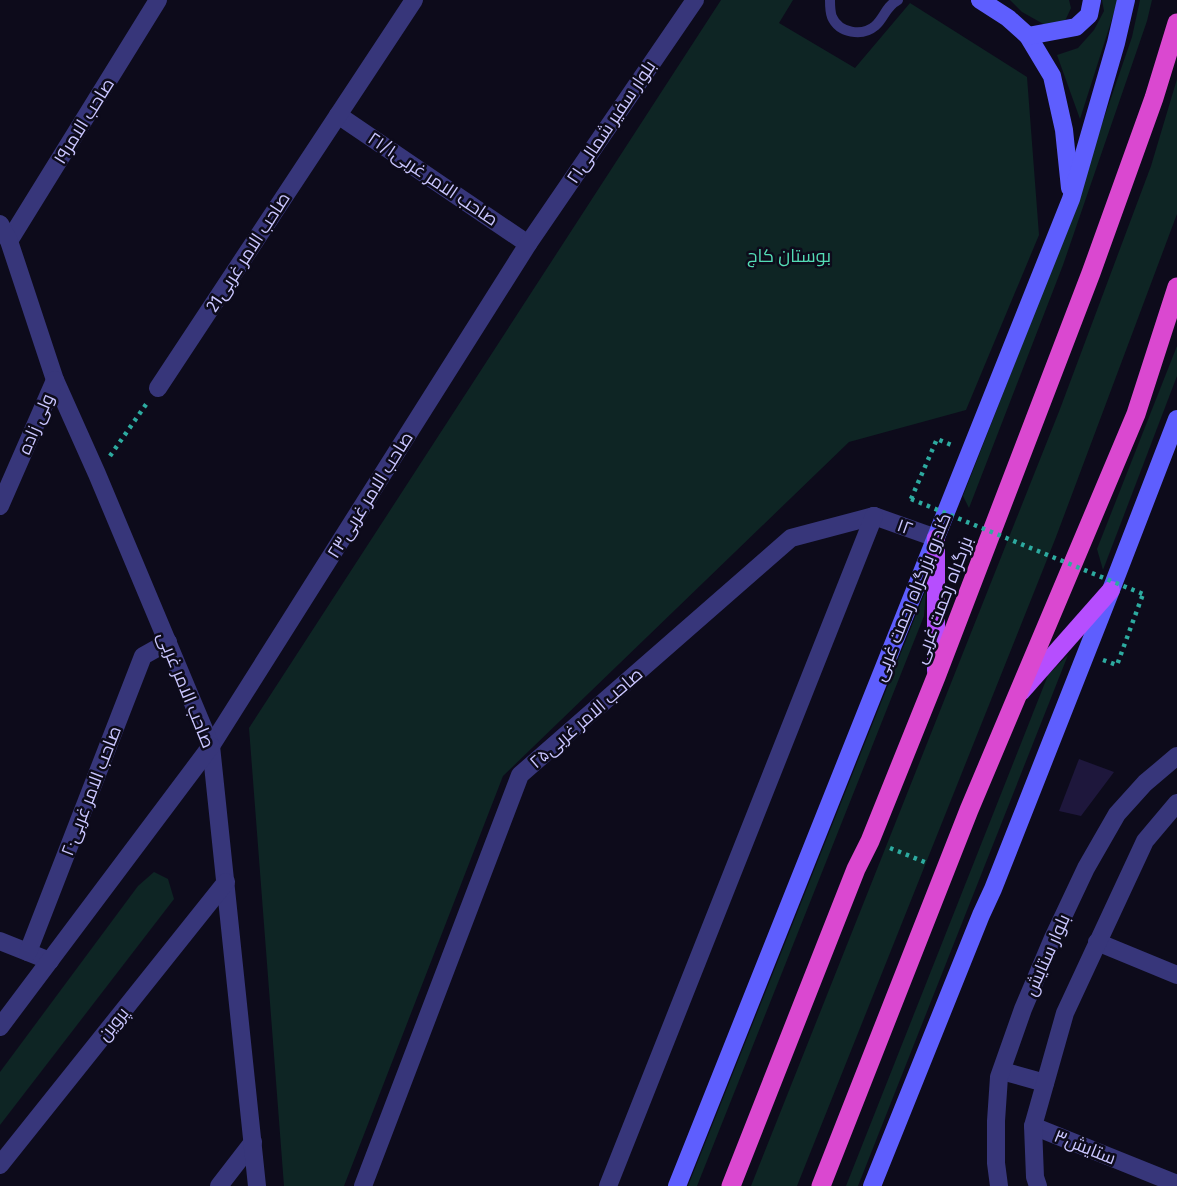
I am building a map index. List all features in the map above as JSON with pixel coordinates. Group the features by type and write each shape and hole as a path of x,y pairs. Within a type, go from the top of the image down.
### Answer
{"highway":[{"name":"بزرگراه رحمت غربی","path":"731,1186 856,869 870,841 936,677 1091,272 1154,99 1177,23"},
{"path":"821,1186 945,870 1136,414 1177,287"}],"main road":[{"path":"980,0 1008,18 1028,36 1052,76 1064,130 1071,198"},
{"path":"1028,36 1076,27 1088,15 1092,0"},
{"name":"کندرو بزرگراه رحمت غربی","path":"677,1186 1071,198 1126,0"},
{"path":"872,1186 998,877 1177,419"},
{"path":"936,538 936,677"},
{"path":"1016,698 1111,590"}],"street":[{"name":"صاحب الامر۱۹","path":"9,241 158,0"},
{"name":"21صاحب الامر غربی","path":"158,388 414,0"},
{"name":"بلوار سفیر شمالی۲۱","path":"528,244 695,0"},
{"name":"صاحب الامر غربی۲۱/۱","path":"338,115 528,244"},
{"name":"صاحب الامر غربی","path":"0,223 9,241 55,380 211,746 257,1186"},
{"name":"صاحب الامر غربی۲۳","path":"211,746 528,244"},
{"name":"ولی زاده","path":"0,506 55,380"},
{"name":"۱۲","path":"874,516 936,538"},
{"path":"608,1186 874,516"},
{"name":"صاحب الامر غربی۲۵","path":"363,1186 520,775 791,538 874,516"},
{"name":"صاحب الامر غربی۲۰","path":"28,952 143,656 168,642"},
{"path":"0,1027 211,746"},
{"name":"بلوار ستایش","path":"999,1186 996,1121 999,1077 1023,1009 1092,857 1117,814 1144,783 1176,754"},
{"path":"1038,1186 1035,1177 1033,1126 1065,1013 1145,841 1177,803"},
{"name":"پروین","path":"0,1165 226,883"},
{"path":"0,941 50,961"},
{"path":"1097,942 1177,975"},
{"path":"1002,1070 1045,1083"},
{"name":"ستایش۳","path":"1033,1126 1177,1184"},
{"path":"219,1186 253,1142"}],"lane":[{"path":"830,0 832,18 841,29 859,33 875,26 890,4 898,0"}],"path":[{"path":"97,474 158,388"},
{"path":"937,439 911,499 1143,594 1117,665"},
{"path":"870,841 945,870"}],"green space":[{"name":"بوستان کاج","path":"721,0 793,0 779,23 855,68 910,3 1027,77 1039,235 966,410 849,442 503,776 344,1186 284,1186 249,728"},
{"path":"1010,0 1069,0 1071,8 1065,21 1047,26 1022,12"},
{"path":"1102,0 1118,0 1080,119 1057,55 1078,48 1094,30 1104,11"},
{"path":"1140,0 1152,0 1147,21 1063,265 969,508 963,496 1055,260 1132,37"},
{"path":"1177,79 1177,214 1056,537 797,1186 751,1186 1060,409 1151,166"},
{"path":"1177,346 1177,376 1103,570 1097,549"},
{"path":"926,590 924,616 697,1186 688,1186"},
{"path":"1068,655 858,1186 846,1186 1048,675"},
{"path":"154,872 168,879 174,899 0,1125 0,1072 138,886"}],"building":[{"path":"1079,759 1114,772 1081,816 1059,811"}]}
